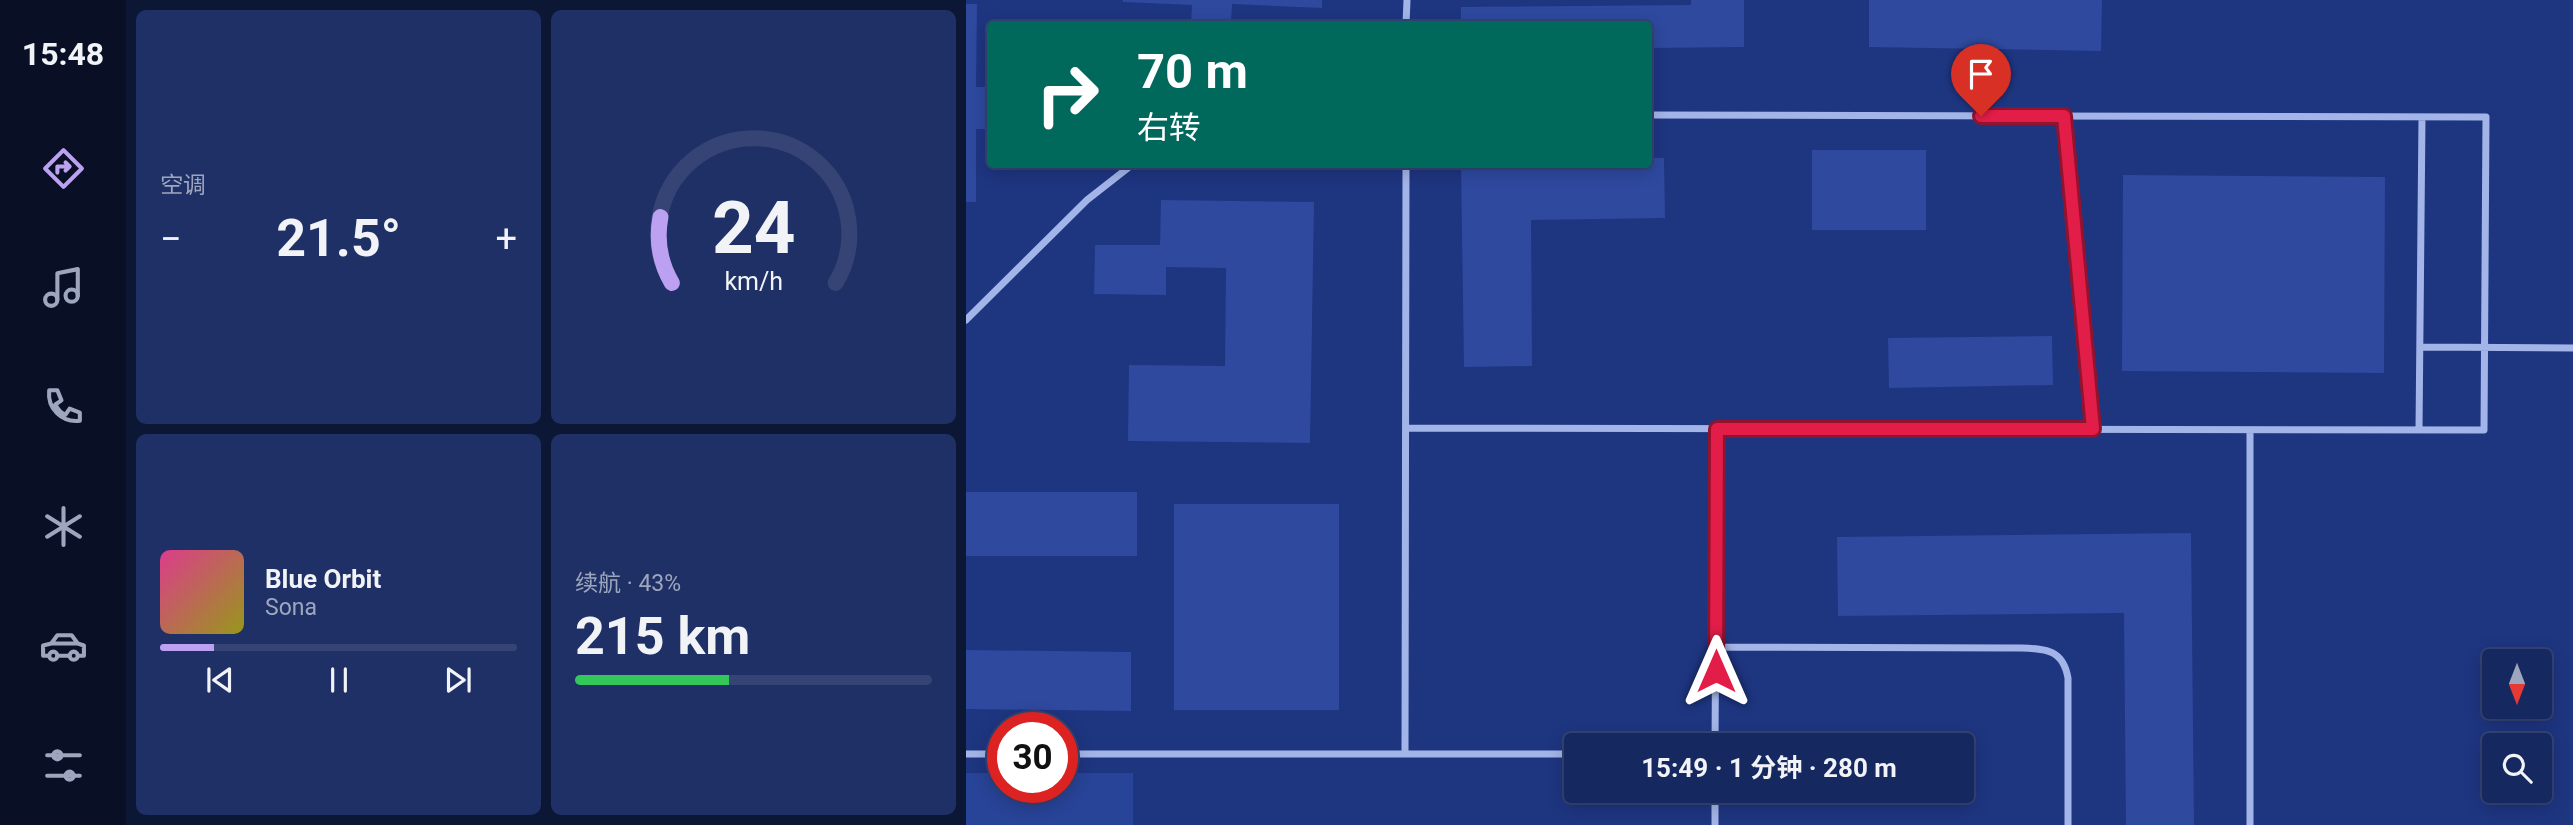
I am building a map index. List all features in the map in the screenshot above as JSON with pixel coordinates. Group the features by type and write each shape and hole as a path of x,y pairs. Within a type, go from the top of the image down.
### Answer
{"street":[{"path":"1406,0 1406,21"},
{"path":"1406,428 2484,430 2486,117 1652,115"},
{"path":"2064,116 2093,429"},
{"path":"2419,430 2422,117"},
{"path":"966,320 1087,200 1128,168"},
{"path":"1405,754 1406,168"},
{"path":"2420,347 2573,348"},
{"path":"1715,733 1717,429"},
{"path":"2250,429 2250,825"},
{"path":"1716,647 2039,649 2054,653 2065,664 2068,678 2068,825"},
{"path":"966,754 987,754"},
{"path":"1078,754 1564,754"},
{"path":"1715,803 1715,825"}],"shaded area":[{"path":"966,773 987,773 987,803 1078,803 1078,773 1133,773 1133,825 966,825"}],"building":[{"path":"1322,0 1322,8 1232,4 1231,21 1191,21 1192,5 1123,2"},
{"path":"1691,0 1744,0 1744,47 1652,48 1652,21 1461,21 1461,7 1691,5"},
{"path":"1869,0 2102,0 2101,51 1869,47"},
{"path":"966,4 977,4 976,87 987,87 987,129 976,129 976,202 966,202"},
{"path":"1812,150 1926,150 1926,230 1812,230"},
{"path":"1652,158 1664,158 1665,218 1531,220 1532,366 1464,367 1461,168 1652,168"},
{"path":"2123,175 2385,177 2384,373 2122,371"},
{"path":"1161,200 1314,202 1310,443 1128,441 1129,365 1225,366 1226,268 1166,267 1166,295 1094,294 1095,245 1160,245"},
{"path":"2052,336 2053,385 1889,388 1888,338"},
{"path":"966,492 1137,492 1137,556 966,556"},
{"path":"1174,504 1339,504 1339,710 1174,710"},
{"path":"2191,533 2194,825 2126,825 2124,613 1838,616 1837,537"},
{"path":"966,650 1131,652 1131,711 966,709"}],"route":[{"path":"1716,671 1717,429 2093,429 2064,116 1981,116"}]}
